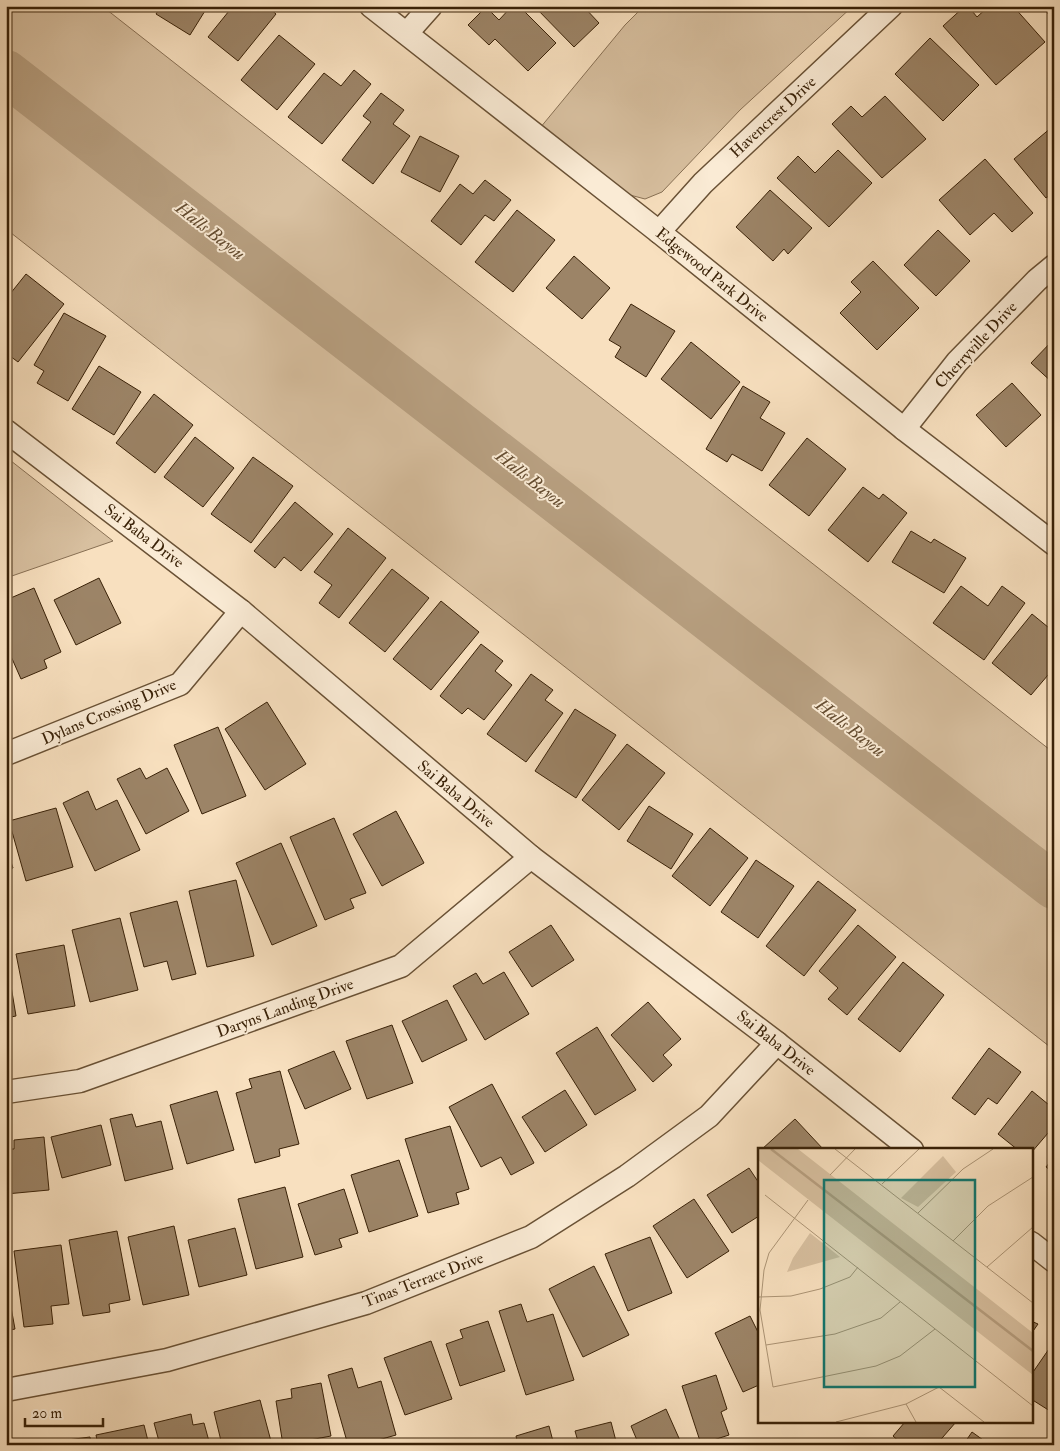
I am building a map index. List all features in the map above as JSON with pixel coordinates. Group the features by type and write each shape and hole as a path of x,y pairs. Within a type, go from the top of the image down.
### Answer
{"street":[{"name":"Edgewood Park Drive","path":"371,6 659,232 904,429 1054,544"},
{"path":"406,33 431,6"},
{"name":"Havencrest Drive","path":"659,232 703,183 891,6"},
{"name":"Cherryville Drive","path":"904,429 957,362 1037,280 1054,266"},
{"name":"Sai Baba Drive","path":"6,431 241,611 532,858 776,1043 909,1148"},
{"name":"Dylans Crossing Drive","path":"6,754 180,684 241,611"},
{"name":"Daryns Landing Drive","path":"6,1092 80,1081 401,966 532,858"},
{"name":"Tinas Terrace Drive","path":"6,1390 167,1360 366,1303 532,1237 627,1176 709,1116 776,1043"},
{"path":"1032,1244 1054,1261"}],"shaded area":[{"path":"6,6 102,6 1054,753 1054,1050 6,229"},
{"path":"644,6 853,6 740,110 662,192 645,199 630,195 540,128 625,25"},
{"path":"6,457 113,541 6,578"}],"building":[{"path":"161,6 208,6 190,35 156,14"},
{"path":"233,6 252,6 256,9 258,6 267,6 276,14 238,61 208,37"},
{"path":"512,6 519,6 556,43 528,71 495,39 489,45 468,25 486,7 499,20"},
{"path":"534,6 583,6 599,23 574,47"},
{"path":"965,6 968,6 977,17 989,6 1013,6 1045,42 996,85 943,26"},
{"path":"1042,6 1054,6 1054,21"},
{"path":"279,35 315,64 277,110 241,80"},
{"path":"930,38 979,85 943,121 895,74"},
{"path":"354,70 371,84 322,144 288,117 324,73 341,86"},
{"path":"381,93 404,110 393,124 410,136 373,184 342,160 371,122 363,116"},
{"path":"885,96 926,139 882,178 832,124 851,106 862,117"},
{"path":"1052,127 1054,129 1054,192 1046,198 1014,159"},
{"path":"420,136 459,156 440,192 401,172"},
{"path":"838,150 872,183 829,227 777,178 798,156 815,173"},
{"path":"985,159 1033,213 1012,232 994,213 970,235 939,200"},
{"path":"485,180 511,200 494,221 485,215 461,245 431,221 460,184 473,194"},
{"path":"770,190 812,228 788,254 784,249 773,261 736,227"},
{"path":"517,210 555,240 513,292 475,262"},
{"path":"938,230 970,261 936,296 904,265"},
{"path":"574,256 610,288 582,319 546,288"},
{"path":"873,261 919,308 877,350 840,313 861,292 851,282"},
{"path":"26,274 64,304 18,362 6,353 6,299"},
{"path":"631,304 675,331 646,377 615,357 621,347 609,340"},
{"path":"64,313 106,336 68,401 37,383 44,371 34,365"},
{"path":"1054,339 1054,384 1031,363"},
{"path":"691,342 740,382 711,419 661,379"},
{"path":"99,366 141,392 114,435 72,409"},
{"path":"1012,383 1041,415 1006,447 976,415"},
{"path":"743,386 770,402 760,418 785,433 762,471 732,454 727,462 706,449"},
{"path":"154,394 193,425 155,473 116,443"},
{"path":"195,437 234,468 203,507 164,477"},
{"path":"807,438 846,469 809,516 769,485"},
{"path":"253,457 293,486 251,543 211,514"},
{"path":"863,487 879,499 883,494 907,513 868,562 828,530"},
{"path":"295,502 333,534 301,571 284,557 275,568 254,551"},
{"path":"348,528 386,558 339,618 319,603 332,585 314,572"},
{"path":"911,531 931,543 934,539 966,558 944,593 892,562"},
{"path":"392,569 429,598 385,652 349,623"},
{"path":"99,578 121,623 76,645 54,600"},
{"path":"961,586 988,606 1002,586 1025,603 984,660 933,623"},
{"path":"34,588 61,652 44,660 47,668 21,679 6,645 6,600"},
{"path":"441,601 479,632 431,690 393,659"},
{"path":"1032,614 1054,632 1054,668 1031,695 992,663"},
{"path":"481,644 503,661 495,671 512,685 484,720 468,708 462,714 440,696"},
{"path":"531,674 553,690 545,700 563,713 526,762 487,734"},
{"path":"267,702 306,764 265,790 225,729"},
{"path":"575,709 616,735 576,798 535,771"},
{"path":"218,727 246,796 202,814 174,745"},
{"path":"627,744 665,773 619,830 582,800"},
{"path":"140,768 146,779 167,768 189,811 146,834 117,779"},
{"path":"88,791 96,810 117,800 140,850 95,871 63,803"},
{"path":"649,806 693,834 671,869 627,841"},
{"path":"56,808 73,867 26,881 9,821"},
{"path":"396,811 424,863 382,886 353,834"},
{"path":"334,818 366,893 350,899 354,908 325,920 290,837"},
{"path":"710,828 748,858 710,906 672,876"},
{"path":"281,843 317,926 272,945 236,863"},
{"path":"6,846 13,868 6,870"},
{"path":"756,860 794,886 758,938 721,912"},
{"path":"236,880 254,956 207,967 189,891"},
{"path":"818,881 856,910 804,976 766,946"},
{"path":"177,901 196,974 172,980 167,961 144,967 130,913"},
{"path":"120,918 138,990 90,1002 72,930"},
{"path":"551,925 574,960 532,987 509,952"},
{"path":"858,925 896,957 847,1015 828,999 838,988 819,971"},
{"path":"64,945 75,1006 28,1014 16,954"},
{"path":"6,956 16,1016 6,1018"},
{"path":"903,962 944,995 900,1052 858,1019"},
{"path":"504,972 529,1014 485,1040 453,986 476,973 483,984"},
{"path":"447,1000 467,1040 422,1062 402,1021"},
{"path":"648,1002 681,1039 663,1055 672,1065 653,1082 611,1035"},
{"path":"392,1025 413,1083 367,1099 346,1041"},
{"path":"597,1027 636,1090 595,1115 556,1053"},
{"path":"989,1048 1021,1072 997,1104 988,1098 975,1115 952,1098"},
{"path":"334,1051 351,1089 305,1109 288,1070"},
{"path":"280,1071 299,1144 279,1149 280,1156 255,1163 236,1093 252,1088 249,1079"},
{"path":"492,1084 534,1163 511,1175 501,1157 481,1167 449,1107"},
{"path":"565,1090 587,1125 545,1152 522,1117"},
{"path":"217,1091 234,1150 187,1164 170,1105"},
{"path":"1032,1091 1054,1109 1054,1126 1032,1152 1032,1148 1016,1148 998,1134"},
{"path":"132,1114 136,1127 161,1121 173,1169 125,1181 110,1119"},
{"path":"795,1119 822,1148 763,1148"},
{"path":"101,1125 111,1165 62,1178 51,1137"},
{"path":"450,1126 469,1189 456,1193 459,1204 428,1213 405,1139"},
{"path":"44,1137 49,1190 6,1194 6,1149 14,1149 14,1140"},
{"path":"1054,1157 1054,1173 1046,1167"},
{"path":"399,1160 418,1216 369,1232 351,1175"},
{"path":"749,1168 758,1182 758,1217 732,1233 707,1195"},
{"path":"285,1187 303,1257 256,1269 238,1199"},
{"path":"344,1189 358,1233 339,1239 342,1247 315,1255 298,1204"},
{"path":"694,1199 729,1251 687,1278 653,1226"},
{"path":"174,1226 189,1295 143,1305 128,1237"},
{"path":"235,1228 247,1275 199,1287 188,1240"},
{"path":"117,1231 130,1300 109,1304 110,1312 83,1316 69,1240"},
{"path":"650,1237 672,1293 628,1311 605,1254"},
{"path":"61,1245 69,1304 51,1306 53,1324 24,1327 14,1251"},
{"path":"594,1266 629,1335 583,1357 549,1289"},
{"path":"6,1280 15,1329 6,1331"},
{"path":"521,1304 527,1322 553,1314 574,1380 526,1395 499,1311"},
{"path":"750,1316 758,1332 758,1385 743,1392 715,1333"},
{"path":"488,1321 505,1371 460,1386 446,1344 463,1338 460,1330"},
{"path":"1032,1321 1038,1324 1032,1333"},
{"path":"431,1341 452,1399 405,1415 384,1358"},
{"path":"1051,1346 1054,1348 1054,1405 1050,1411 1032,1400 1032,1374"},
{"path":"352,1368 358,1388 381,1381 396,1435 361,1445 348,1445 328,1375"},
{"path":"716,1375 727,1409 721,1412 729,1435 701,1444 682,1386"},
{"path":"321,1383 331,1436 283,1445 276,1401 292,1398 291,1389"},
{"path":"260,1400 272,1445 222,1445 214,1412"},
{"path":"666,1409 682,1445 639,1445 631,1426"},
{"path":"191,1414 193,1425 204,1423 210,1445 160,1445 154,1423"},
{"path":"611,1422 617,1445 579,1445 575,1431"},
{"path":"903,1424 954,1424 936,1445 903,1445 893,1436"},
{"path":"144,1425 149,1445 98,1445 96,1435"},
{"path":"549,1426 554,1445 518,1445 516,1436"},
{"path":"972,1432 990,1445 963,1445"},
{"path":"90,1437 91,1445 60,1445 60,1441"}],"waterway":[{"name":"Halls Bayou","path":"6,73 1054,886"}]}
